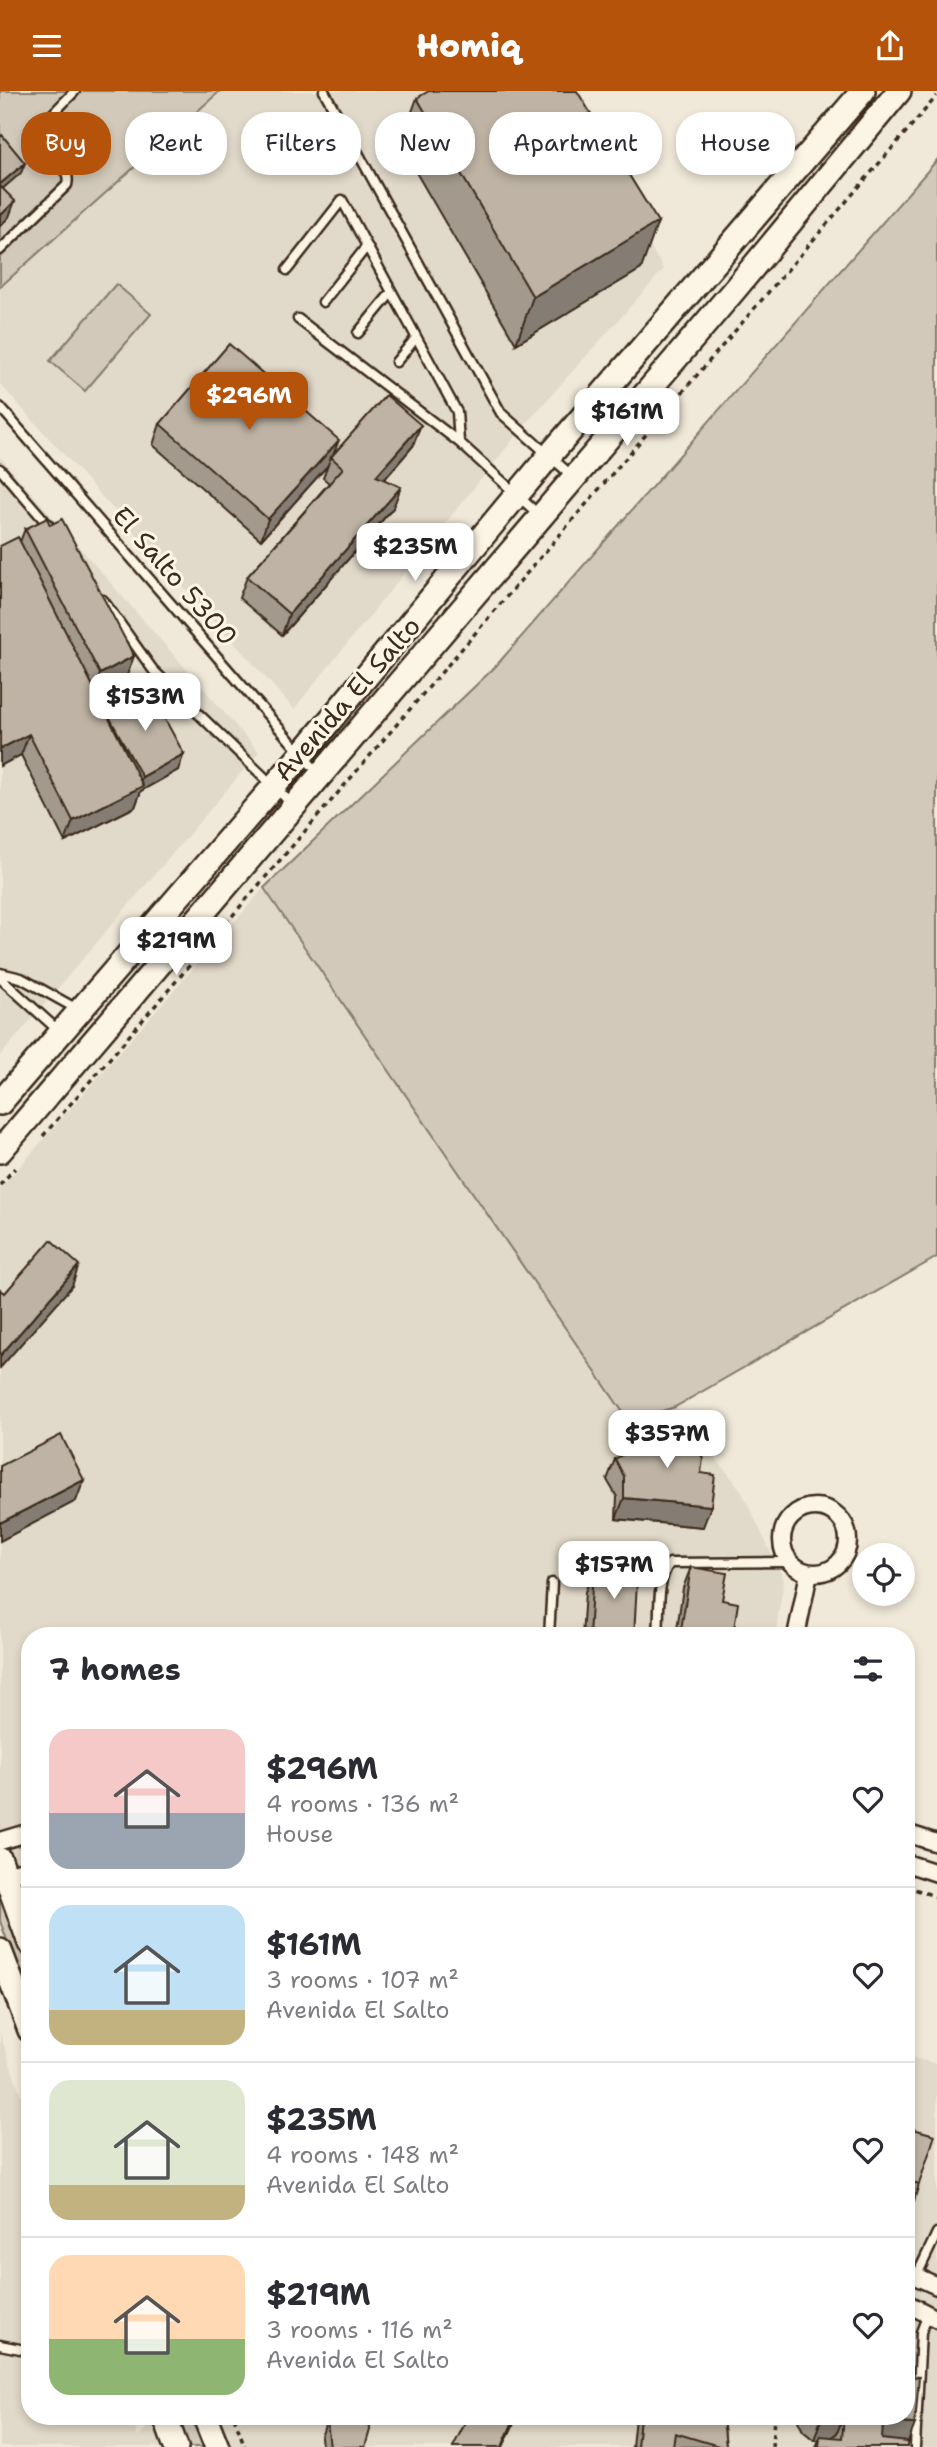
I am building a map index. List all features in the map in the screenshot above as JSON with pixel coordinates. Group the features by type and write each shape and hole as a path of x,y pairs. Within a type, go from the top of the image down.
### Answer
{"main road":[{"name":"Avenida El Salto","path":"0,1103 302,754 549,456 863,91"},
{"name":"Avenida El Salto","path":"9,1158 293,805 899,91"},
{"path":"2,1871 21,1920"},
{"path":"0,1951 21,2006"},
{"path":"168,2425 176,2447"},
{"path":"208,2425 216,2447"}],"street":[{"path":"807,1507 830,1510 844,1525 848,1535 845,1555 830,1570 809,1573 789,1562 781,1541 788,1520 807,1507"},
{"path":"798,1627 809,1573"},
{"path":"0,1841 21,1835"},
{"path":"915,1836 937,1843"},
{"path":"915,1866 937,1873"},
{"path":"2,1871 21,1869"},
{"path":"921,2279 921,2310"}],"lane":[{"path":"0,250 67,185 69,177 66,169 36,139 36,131 75,91"},
{"path":"324,91 501,413 574,477"},
{"path":"287,270 342,200 457,412 459,442"},
{"path":"323,302 367,246"},
{"path":"358,333 391,293"},
{"path":"298,319 459,442 541,515"},
{"path":"396,362 416,338"},
{"name":"El Salto 5300","path":"0,407 319,774"},
{"path":"0,469 58,538"},
{"path":"98,593 153,670 293,805"},
{"path":"0,976 21,978 80,1010"},
{"path":"0,976 61,1033"},
{"path":"659,1627 664,1570 670,1563 789,1562"},
{"path":"549,1627 552,1583"},
{"path":"921,2279 937,2233"},
{"path":"915,2447 921,2310"},
{"path":"0,2346 21,2350"}],"path":[{"path":"36,1144 461,653 937,96"},
{"path":"0,1185 9,1158"},
{"path":"915,1889 937,1897"},
{"path":"237,2425 245,2447"},
{"path":"772,2447 773,2425"}],"shaded area":[{"path":"0,91 220,91 196,112 125,112 126,175 0,287"},
{"path":"220,91 554,91 567,112 489,112 489,175 606,175 664,269 529,420 294,709 0,384 0,287 126,175 227,175 227,112 196,112"},
{"path":"937,160 937,1257 675,1407 629,1421 264,888 495,667"},
{"path":"116,284 151,314 85,391 50,361"},
{"path":"0,457 259,752 0,1056"},
{"path":"264,888 629,1421 675,1407 741,1490 784,1580 776,1627 21,1627 21,1886 0,1829 0,1189"},
{"path":"0,1891 21,1947 21,1979 0,1921"},
{"path":"0,2034 21,2095 21,2425 133,2425 138,2437 149,2425 915,2425 915,2058 937,2064 937,2447 0,2447"},
{"path":"178,2425 198,2425 207,2447 186,2447"}],"building":[{"path":"429,91 577,91 590,112 489,112 489,175 629,175 658,222 533,297 462,175 475,175 475,112 425,112 417,98"},
{"path":"2,135 21,158 21,166 0,184"},
{"path":"0,186 15,201 0,216"},
{"path":"229,344 339,440 268,519 160,424"},
{"path":"386,395 421,425 376,476 401,487 289,614 247,577 343,468 331,457"},
{"path":"47,518 50,525 62,519 134,656 100,674 25,529"},
{"path":"18,537 143,786 73,821 29,734 0,749 0,546"},
{"path":"148,688 184,754 142,777 106,711"},
{"path":"51,1240 79,1265 0,1356 0,1289 5,1293"},
{"path":"681,1421 703,1458 701,1473 715,1475 711,1506 624,1498 624,1476 615,1459"},
{"path":"61,1435 84,1480 0,1523 0,1466"},
{"path":"611,1561 638,1563 634,1627 590,1627 593,1571 611,1572"},
{"path":"691,1567 727,1573 722,1600 738,1603 734,1627 681,1627"},
{"path":"915,2129 935,2135 919,2184 915,2183"},
{"path":"915,2377 919,2377 915,2424"},
{"path":"327,2425 370,2425 365,2447 330,2447"},
{"path":"464,2425 512,2425 502,2447 453,2447"},
{"path":"639,2425 724,2425 726,2447 675,2433 673,2447 637,2447"},
{"path":"843,2425 883,2425 882,2439 908,2442 907,2447 819,2447 820,2436 842,2438"}]}
